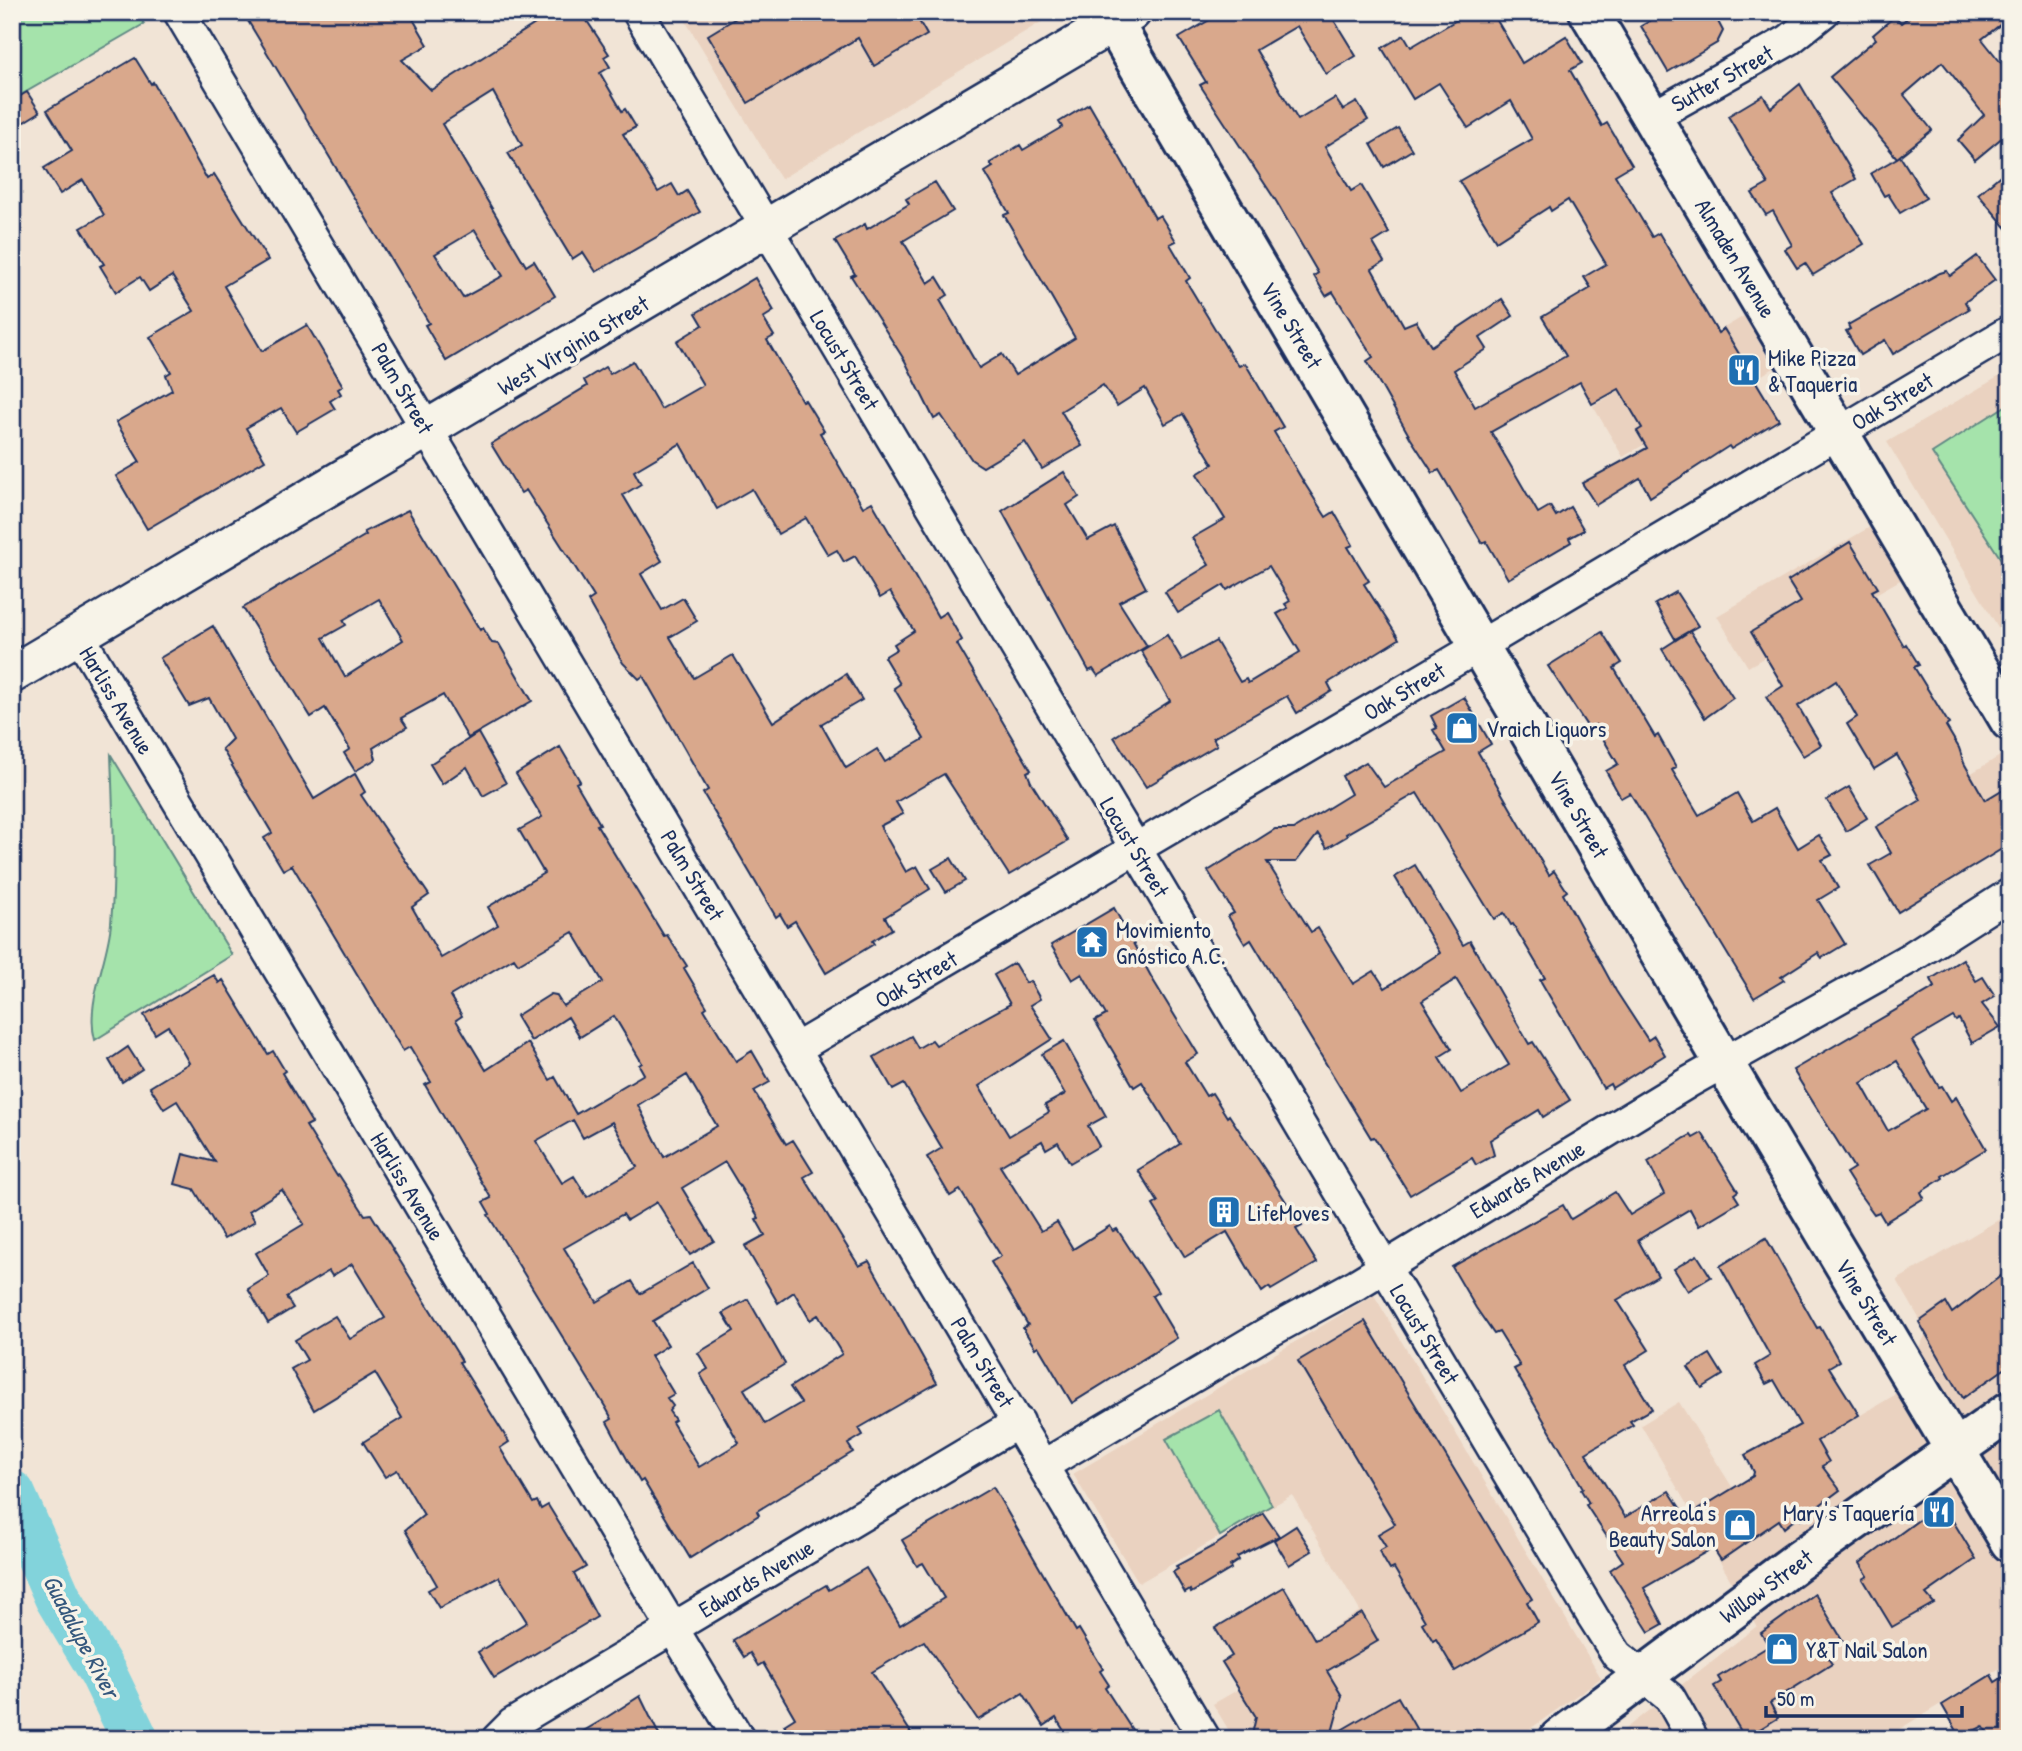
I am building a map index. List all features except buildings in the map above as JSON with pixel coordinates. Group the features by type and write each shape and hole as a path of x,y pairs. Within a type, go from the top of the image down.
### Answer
{"main road":[{"name":"Almaden Avenue","path":"1589,12 2010,722"},
{"name":"Vine Street","path":"1118,16 1724,1063 2010,1542"},
{"name":"Willow Street","path":"1559,1739 1796,1563 2010,1411"}],"street":[{"name":"Palm Street","path":"179,12 797,1048 1205,1739"},
{"name":"Locust Street","path":"638,12 1617,1655 1670,1698 1693,1739"},
{"name":"Sutter Street","path":"1652,117 1789,40 1824,12"},
{"name":"West Virginia Street","path":"12,674 428,431 1118,16"},
{"name":"Oak Street","path":"797,1048 1482,647 2010,331"},
{"name":"Harliss Avenue","path":"67,641 739,1739"},
{"name":"Edwards Avenue","path":"1044,1465 1385,1267 1553,1162 1910,958 2010,894"},
{"name":"Edwards Avenue","path":"497,1739 512,1724 1019,1422"}],"shaded area":[{"path":"680,12 1056,12 1056,13 781,179"},
{"path":"1744,316 1774,368 1623,457 1593,406"},
{"path":"2010,370 2010,647 1887,442"},
{"path":"1870,527 1902,579 1748,667 1717,616"},
{"path":"2005,753 2010,760 2010,840 1970,774"},
{"path":"2010,1213 2010,1662 1883,1739 1612,1739 1757,1626 1641,1425 1679,1402 1734,1490 1893,1396 1927,1332 1897,1280"},
{"path":"1374,1295 1601,1678 1516,1739 1234,1739 1213,1704 1298,1655 1299,1648 1360,1611 1292,1495 1139,1583 1073,1474"}],"green space":[{"path":"12,12 137,12 144,24 12,100"},
{"path":"2010,403 2010,573 1932,453"},
{"path":"111,755 232,955 95,1040 93,1011 109,937 113,902"},
{"path":"1219,1410 1272,1505 1220,1536 1166,1439"}],"waterway":[{"name":"Guadalupe River","path":"12,1494 58,1598 103,1673 135,1739"}],"place":[{"name":"Mike Pizza & Taqueria","path":"1744,370"},
{"name":"Vraich Liquors","path":"1462,728"},
{"name":"Movimiento Gnóstico A.C.","path":"1092,942"},
{"name":"LifeMoves","path":"1224,1212"},
{"name":"Mary's Taquería","path":"1939,1512"},
{"name":"Arreola's Beauty Salon","path":"1740,1525"},
{"name":"Y&T Nail Salon","path":"1782,1649"}]}
